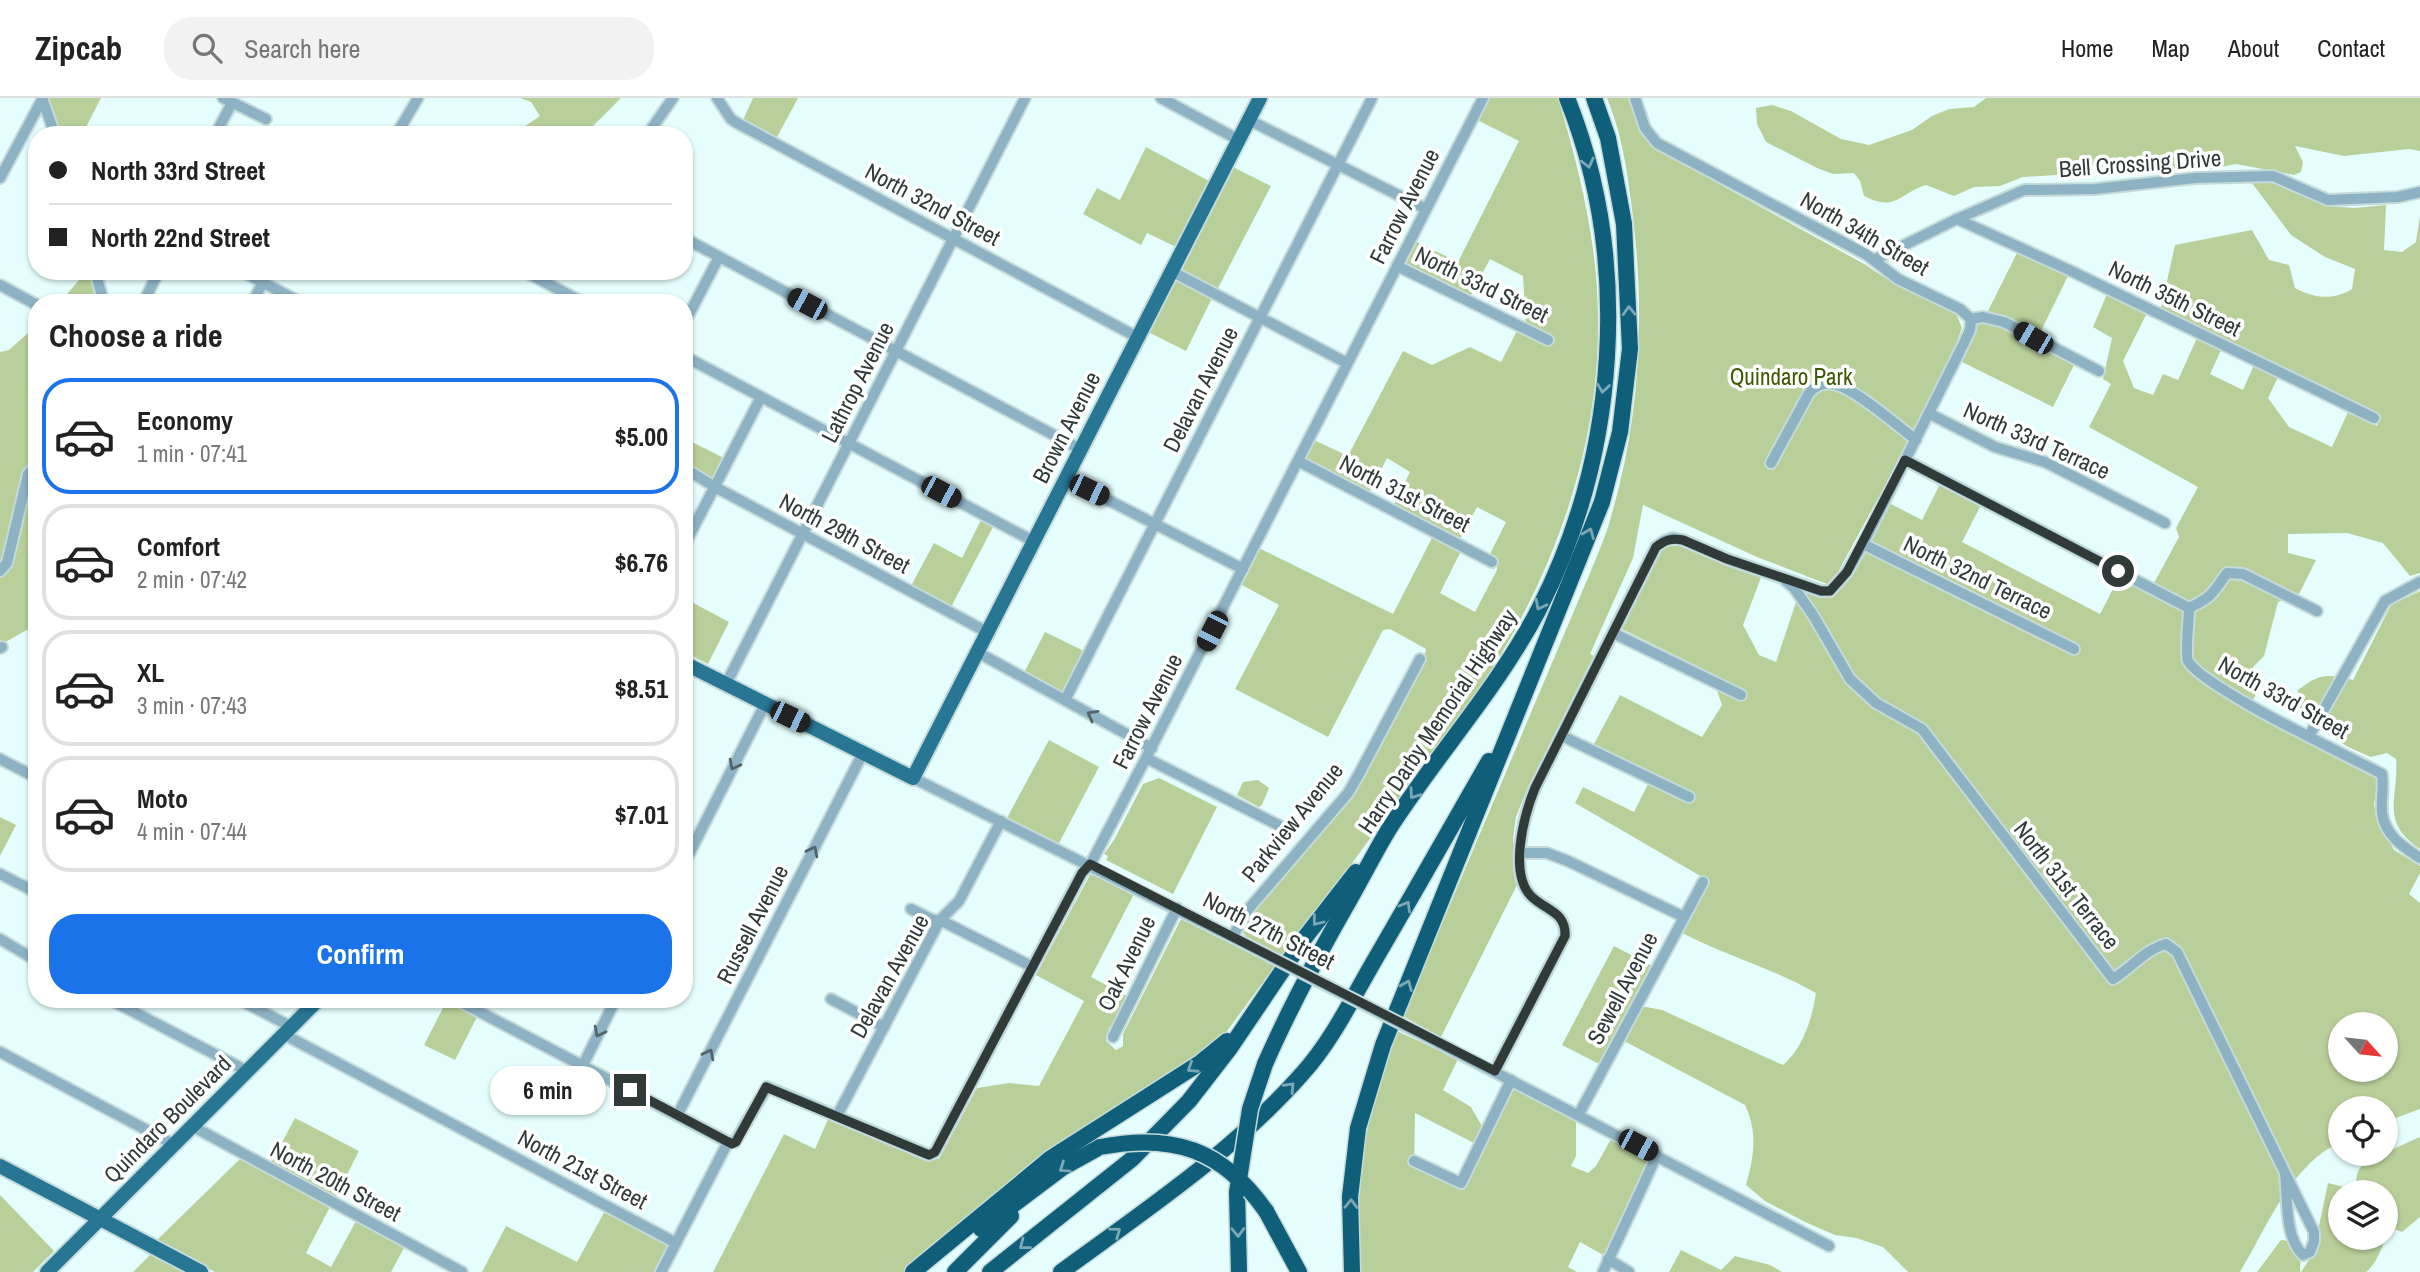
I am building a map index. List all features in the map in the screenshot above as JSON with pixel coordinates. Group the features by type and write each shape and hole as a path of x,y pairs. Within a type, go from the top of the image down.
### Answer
{"highway":[{"name":"Harry Darby Memorial Highway","path":"1239,1272 1237,1192 1250,1109 1265,1064 1292,1003 1390,829 1504,666 1538,610 1565,551 1592,466 1606,369 1608,279 1597,197 1579,127 1567,98"},
{"name":"Harry Darby Memorial Highway","path":"1352,1272 1350,1197 1358,1128 1383,1045 1602,502 1620,432 1630,349 1624,224 1608,138 1594,98"},
{"path":"1061,1272 1167,1195 1225,1148 1267,1112 1304,1072 1335,1028 1519,710"},
{"path":"990,1272 1132,1159 1189,1101 1303,940 1390,829"},
{"path":"913,1272 1051,1158 1200,1063 1245,1025"},
{"path":"925,1272 1062,1168 1100,1147 1140,1140 1166,1142 1189,1148 1225,1166 1249,1187 1266,1211 1299,1272"},
{"path":"956,1272 1031,1193"}],"main road":[{"name":"Brown Avenue","path":"913,778 1260,98"},
{"name":"North 27th Street","path":"693,668 913,778"},
{"name":"Quindaro Boulevard","path":"47,1272 310,1008"},
{"path":"0,1166 201,1272"}],"street":[{"path":"43,98 52,126"},
{"path":"0,178 43,98"},
{"path":"402,126 418,98"},
{"path":"653,126 673,98"},
{"name":"North 32nd Street","path":"717,98 731,119 737,123 1138,337"},
{"name":"Lathrop Avenue","path":"726,684 1026,98"},
{"path":"1161,98 1239,140"},
{"name":"Delavan Avenue","path":"1065,700 1372,98"},
{"name":"Farrow Avenue","path":"837,1116 929,1155 935,1152 1082,873 1090,864 1149,753 1483,98"},
{"name":"North 34th Street","path":"1635,98 1645,128 1657,143 1874,260 1898,279 1960,309 1970,319 1983,317 2004,322 2099,371"},
{"path":"218,126 228,100 266,119"},
{"name":"North 33rd Street","path":"1249,120 1426,209"},
{"name":"Bell Crossing Drive","path":"1874,260 2024,190 2095,189 2195,178 2273,176 2328,200 2398,198 2420,192"},
{"name":"North 35th Street","path":"1957,219 2069,270 2374,418"},
{"path":"693,243 1080,449"},
{"path":"693,307 719,257"},
{"name":"North 33rd Street","path":"1397,266 1548,340"},
{"path":"1171,271 1347,363"},
{"path":"258,280 285,294"},
{"path":"541,280 567,294"},
{"path":"256,294 262,282"},
{"path":"0,285 28,300"},
{"path":"1495,1071 1563,943 1565,927 1559,915 1531,897 1525,888 1520,835 1530,800 1656,547 1673,538 1683,540 1727,559 1821,591 1830,591 1847,572 1863,544 1930,414 1970,330 1970,319"},
{"path":"693,361 1033,541"},
{"path":"1771,463 1809,393 1818,385 1827,383 1836,384 1853,393 1916,440"},
{"path":"693,529 761,397"},
{"name":"North 33rd Terrace","path":"1930,414 1995,447 2045,462 2165,523"},
{"path":"1905,460 2189,608 2202,604 2209,598 2227,573 2243,574 2317,611"},
{"name":"North 31st Street","path":"1298,461 1492,562"},
{"path":"0,570 7,563 28,474"},
{"name":"North 29th Street","path":"693,474 987,632"},
{"path":"1065,478 1243,569"},
{"name":"North 32nd Terrace","path":"1863,544 2074,649"},
{"name":"North 31st Terrace","path":"1780,575 1794,588 1813,615 1843,667 1862,692 1922,729 2113,979 2153,947 2166,944 2177,952 2314,1232 2314,1241 2309,1252 2303,1255 2296,1248 2291,1233 2285,1173"},
{"path":"2309,736 2385,601 2420,582"},
{"name":"North 33rd Street","path":"2189,608 2186,656 2189,664 2218,687 2382,774 2382,814 2393,839 2420,858"},
{"path":"1613,632 1741,695"},
{"path":"978,652 1065,700 1149,753 1286,829"},
{"name":"Parkview Avenue","path":"1233,936 1246,912 1348,793 1420,659"},
{"path":"693,846 765,704"},
{"path":"1562,736 1689,797"},
{"name":"Russell Avenue","path":"678,1114 863,753"},
{"path":"0,759 28,773"},
{"name":"North 27th Street","path":"913,778 1233,936 1829,1246"},
{"name":"Delavan Avenue","path":"837,1116 940,920 959,901 1001,821"},
{"path":"1520,853 1547,853 1568,861 1684,917"},
{"path":"0,874 28,888"},
{"name":"Sewell Avenue","path":"1579,1114 1703,882"},
{"name":"Oak Avenue","path":"1113,1037 1177,908"},
{"path":"911,909 933,920 940,920 1033,967"},
{"path":"0,939 28,956"},
{"path":"831,999 884,1027"},
{"path":"127,1008 247,1071"},
{"name":"North 21st Street","path":"252,1008 288,1031 676,1242"},
{"path":"472,1008 732,1144 736,1142 766,1087 837,1116"},
{"path":"583,1065 612,1008"},
{"path":"0,1052 173,1144"},
{"path":"1414,1161 1461,1183 1511,1080"},
{"name":"North 20th Street","path":"192,1126 462,1272"},
{"path":"661,1272 728,1142"},
{"path":"1603,1272 1657,1155"},
{"path":"1608,1259 1629,1272"}],"green space":[{"path":"49,98 101,98 87,126 57,126"},
{"path":"520,98 621,98 593,126 525,126 540,116 531,102"},
{"path":"753,98 798,98 776,139 743,120"},
{"path":"1488,98 1558,98 1574,154 1592,239 1598,326 1596,372 1581,461 1554,548 1515,630 1492,669 1284,956 1250,940 1243,933 1250,916 1357,789 1423,663 1426,649 1390,629 1383,630 1328,737 1235,689 1279,605 1240,584 1259,548 1393,614 1433,536 1461,551 1440,593 1475,612 1497,570 1497,561 1489,556 1506,522 1477,507 1459,541 1393,506 1410,472 1387,458 1368,495 1306,461 1305,457 1314,440 1348,456 1403,351 1432,365 1470,347 1501,362 1517,331 1550,345 1526,325 1523,276 1490,259 1470,297 1405,267 1403,263 1415,241 1458,262 1519,141 1477,120"},
{"name":"Quindaro Park","path":"1607,98 1628,98 1643,133 1672,158 1882,276 1956,313 1962,328 1945,375 1838,572 1827,584 1757,557 1643,505 1633,558 1590,654 1594,656 1516,817 1513,838 1518,883 1441,1037 1403,1016 1602,543 1610,521 1629,440 1638,366 1637,254 1624,157"},
{"path":"1986,98 2420,98 2420,151 2409,149 2344,156 2295,146 2303,162 2301,172 2294,175 2236,164 2205,170 2166,170 2146,166 2088,167 2056,175 2023,177 2000,186 1974,187 1954,196 1926,185 1896,200 1883,202 1864,196 1860,181 1854,173 1833,174 1766,142 1757,124 1756,108 1772,105 1791,111 1841,139 1869,145 1912,130 1932,116 1949,109 1974,107"},
{"path":"1146,147 1209,181 1176,247 1147,233 1141,245 1083,214 1097,188 1120,200"},
{"path":"1233,167 1271,186 1217,290 1183,272 1182,266"},
{"path":"2252,183 2273,183 2326,206 2355,208 2386,205 2384,250 2402,252 2416,242 2420,216 2420,573 2410,576 2383,543 2347,533 2288,534 2288,553 2316,560 2299,594 2278,602 2264,656 2253,667 2260,686 2253,700 2221,683 2216,692 2376,777 2374,805 2382,828 2394,850 2420,866 2420,873 2409,894 2420,903 2420,1109 2398,1117 2398,1096 2328,1096 2328,1149 2307,1166 2281,1199 2240,1272 1908,1272 1883,1247 1856,1238 1835,1235 1765,1201 1746,1185 1753,1135 1745,1105 1624,1041 1641,1006 1662,1010 1783,1065 1796,1050 1805,1032 1816,993 1680,932 1709,881 1575,803 1583,787 1634,812 1653,774 1594,744 1620,695 1702,737 1722,705 1711,673 1620,628 1657,554 1667,546 1684,545 1762,575 1743,625 1759,655 1776,662 1801,587 1823,596 1835,593 1845,584 1863,557 1889,503 1922,520 1940,484 1981,505 1962,542 2100,614 2124,568 2154,583 2179,537 2176,528 2198,487 2089,427 2111,384 2103,379 2112,338 2093,327 2107,294 2147,313 2123,361 2134,388 2153,395 2163,374 2178,380 2197,338 2221,350 2210,374 2243,390 2254,365 2278,377 2268,398 2289,427 2332,447 2348,412 2377,426 2380,414 2161,308 2175,245 2252,230 2269,260 2289,265 2295,288 2324,297 2352,289 2355,269 2325,257 2291,235"},
{"path":"2017,253 2068,276 2039,335 2007,317 1988,311"},
{"path":"79,280 94,280 97,294 67,294"},
{"path":"1177,281 1212,298 1186,351 1148,332 1171,286"},
{"path":"1989,323 2074,365 2053,407 1962,362 1977,324"},
{"path":"28,333 28,629 0,645 0,352 9,350"},
{"path":"693,442 724,458 713,478 693,467"},
{"path":"982,518 994,525 951,607 911,586 934,543 962,558"},
{"path":"2420,591 2420,849 2407,839 2395,819 2396,759 2387,753 2371,757 2348,747 2306,719 2298,704 2298,690 2312,680 2324,676 2353,680 2391,605"},
{"path":"693,603 729,622 708,664 693,656"},
{"path":"1045,632 1084,651 1064,690 1061,691 1025,671"},
{"path":"1049,740 1099,767 1058,845 1007,818"},
{"path":"1159,778 1217,807 1173,894 1106,860 1108,856 1104,854 1143,784"},
{"path":"1258,780 1269,788 1259,807 1237,795 1243,782"},
{"path":"0,817 16,825 0,856"},
{"path":"1090,875 1097,875 1134,894 1091,977 1127,996 1109,1028 1106,1041 1116,1050 1123,1046 1123,1034 1181,919 1275,966 1224,1035 1207,1050 934,1246 904,1272 713,1272 784,1134 815,1149 829,1117 920,1158 939,1159 977,1088 1009,1083 1039,1086 1084,1001 1036,975"},
{"path":"1614,946 1652,966 1601,1065 1562,1045"},
{"path":"443,1008 464,1008 478,1015 455,1060 424,1045"},
{"path":"1397,1031 1458,1059 1443,1090 1471,1107 1483,1128 1474,1143 1415,1113 1414,1167 1461,1190 1465,1189 1511,1092 1515,1090 1576,1118 1576,1156 1571,1166 1588,1173 1596,1166 1612,1137 1648,1157 1649,1161 1605,1256 1580,1242 1568,1267 1577,1272 1361,1272 1358,1200 1361,1169 1378,1089"},
{"path":"295,1118 359,1151 334,1200 270,1165"},
{"path":"2420,1137 2420,1217 2402,1232 2398,1230 2398,1180 2357,1180 2362,1166 2398,1166 2398,1147"},
{"path":"241,1158 330,1207 306,1253 331,1267 356,1221 405,1246 391,1272 215,1272 156,1241"},
{"path":"2328,1183 2328,1250 2380,1250 2366,1272 2301,1272 2313,1254"},
{"path":"0,1195 54,1251 33,1272 0,1272"},
{"path":"606,1209 668,1243 669,1246 655,1272 482,1272 506,1226 577,1262"},
{"path":"2281,1240 2292,1241 2301,1246 2300,1272 2257,1272"},
{"path":"1681,1250 1721,1270 1735,1256 1770,1265 1782,1272 1669,1272"},
{"path":"152,1253 188,1272 133,1272"}],"route":[{"path":"630,1090 732,1144 736,1142 766,1087 929,1155 935,1152 1082,873 1090,864 1495,1071 1565,936 1565,927 1559,915 1531,897 1525,888 1520,835 1525,812 1656,547 1673,538 1683,540 1727,559 1821,591 1830,591 1847,572 1905,460 2118,571"}]}
